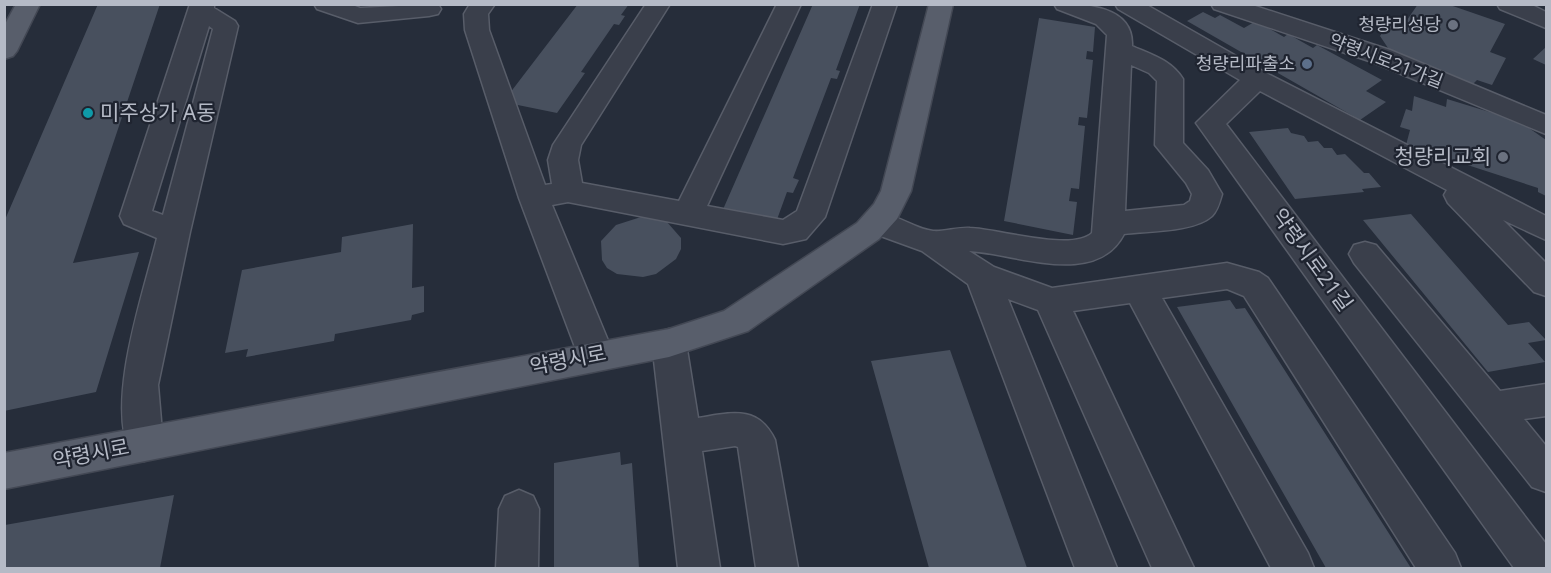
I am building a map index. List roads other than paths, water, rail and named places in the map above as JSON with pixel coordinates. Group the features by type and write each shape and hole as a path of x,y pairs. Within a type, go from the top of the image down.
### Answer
{"main road":[{"path":"8,36 28,4"},
{"name":"약령시로","path":"4,471 596,355 669,343 727,325 748,315 878,223 896,191 941,4"}],"street":[{"path":"326,4 347,14 363,16 431,7 479,11 534,198 596,355"},
{"path":"568,191 563,160 567,145 658,4"},
{"path":"688,213 789,4"},
{"path":"534,198 568,191 783,232 795,231 810,217 885,4"},
{"path":"933,243 954,239 1083,252 1105,239 1108,224 1120,35 1112,23 1066,4"},
{"path":"1127,4 1257,79 1546,229"},
{"name":"약령시로21가길","path":"1223,4 1381,56 1546,125"},
{"path":"1509,4 1546,21"},
{"path":"144,444 140,385 174,232 226,26 202,8 135,216 174,232"},
{"path":"1108,224 1191,215 1203,207 1207,194 1198,177 1169,145 1170,79 1158,67 1119,50"},
{"name":"약령시로21길","path":"1257,79 1210,123 1539,568"},
{"path":"1431,170 1546,283"},
{"path":"878,223 933,243 982,276 1051,301 1227,276 1238,277 1256,287 1440,568"},
{"path":"1365,254 1546,474"},
{"path":"982,276 1096,568"},
{"path":"1140,290 1293,568"},
{"path":"1051,301 1173,568"},
{"path":"669,343 699,568"},
{"path":"1492,408 1546,400"},
{"path":"682,437 735,429 748,431 756,440 777,568"},
{"path":"517,568 519,509"}],"place":[{"name":"청량리성당","path":"1453,25"},
{"name":"청량리파출소","path":"1307,64"},
{"name":"미주상가 A동","path":"88,113"},
{"name":"청량리교회","path":"1503,157"}]}
